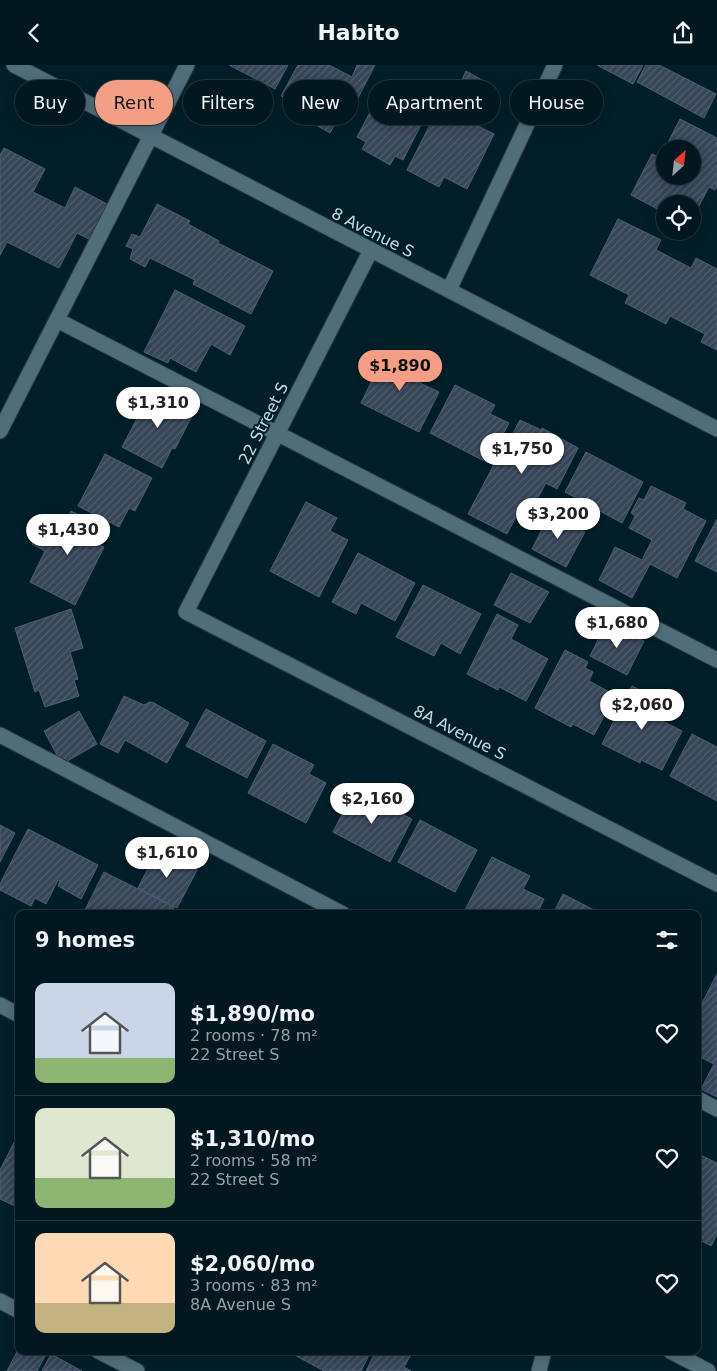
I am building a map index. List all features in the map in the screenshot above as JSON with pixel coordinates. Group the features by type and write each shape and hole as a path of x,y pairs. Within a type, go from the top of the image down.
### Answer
{"street":[{"name":"8 Avenue S","path":"14,65 717,429"},
{"path":"0,431 187,65"},
{"path":"449,290 555,65"},
{"name":"22 Street S","path":"186,612 371,250"},
{"path":"57,320 717,660"},
{"name":"8A Avenue S","path":"186,612 717,884"},
{"path":"0,735 335,910"},
{"path":"0,1005 15,1013"},
{"path":"701,1101 717,1109"},
{"path":"0,1301 15,1309"},
{"path":"106,1355 137,1371"},
{"path":"539,1371 543,1355"},
{"path":"678,1355 708,1371"}],"building":[{"path":"229,65 288,65 275,89 273,88 273,80 258,80"},
{"path":"298,65 329,65 352,77 357,65 375,65 358,98 358,80 290,80"},
{"path":"597,65 643,65 633,84"},
{"path":"646,65 659,65 716,94 704,118 637,82"},
{"path":"466,71 482,80 462,80"},
{"path":"368,116 368,125 421,125 403,160 395,156 390,165 362,149 366,142 357,137"},
{"path":"680,119 717,138 717,186 715,190 709,187 701,202 701,195 656,195 656,208 631,195 652,154 656,156 656,185 701,185 701,140 669,140"},
{"path":"316,125 334,125 330,133"},
{"path":"430,125 478,125 494,134 467,189 444,177 439,187 407,170"},
{"path":"4,148 45,169 33,192 65,208 75,187 107,204 89,239 77,233 59,268 7,242 0,255 0,155"},
{"path":"157,204 190,221 188,224 219,241 218,243 273,271 251,314 193,284 195,280 150,258 145,267 130,259 133,249 126,246 132,234 140,237"},
{"path":"618,219 656,238 656,240 661,240 656,250 691,268 696,258 717,269 717,350 701,342 705,334 670,316 666,324 625,303 629,295 590,275"},
{"path":"175,290 245,326 230,355 211,344 196,372 170,358 168,363 144,352"},
{"path":"387,350 425,369 418,382 439,392 419,432 361,403"},
{"path":"455,385 495,405 490,414 509,423 488,463 430,433"},
{"path":"152,390 194,412 175,449 172,448 162,468 122,447"},
{"path":"520,420 541,430 542,428 578,448 557,489 546,483 535,503 526,498 507,534 468,514 500,453 502,454"},
{"path":"586,452 643,482 622,523 565,492"},
{"path":"105,454 152,478 135,511 129,508 119,527 78,506"},
{"path":"651,486 686,503 683,509 706,521 677,578 650,564 632,598 599,580 615,547 642,560 652,540 629,528 635,516 631,513 639,498 644,500"},
{"path":"306,502 337,518 330,531 348,540 319,597 270,571"},
{"path":"71,511 108,529 99,545 104,547 75,605 30,582 45,551 32,544 45,520 57,527 58,524 63,526"},
{"path":"550,514 585,532 566,567 532,549"},
{"path":"717,519 717,572 695,561"},
{"path":"358,553 415,583 395,621 361,603 356,614 332,602"},
{"path":"511,573 549,592 530,623 494,605"},
{"path":"423,585 481,614 460,654 441,643 434,656 396,637"},
{"path":"71,609 83,648 70,652 78,679 74,680 79,696 45,707 39,690 35,692 15,628"},
{"path":"497,614 518,625 511,639 548,659 526,701 499,687 498,690 467,674"},
{"path":"607,622 644,641 627,675 590,656"},
{"path":"565,650 588,662 585,668 593,672 589,681 615,695 594,735 573,724 571,727 535,708"},
{"path":"632,686 659,700 651,715 682,731 662,770 641,760 640,763 602,744"},
{"path":"124,696 144,705 150,702 154,703 189,723 167,763 125,740 118,753 100,744"},
{"path":"206,709 266,741 247,778 186,746"},
{"path":"79,711 97,744 62,764 44,731"},
{"path":"692,734 717,747 717,801 670,776"},
{"path":"273,744 314,765 309,774 326,783 306,823 248,793"},
{"path":"356,787 388,803 386,806 412,819 390,862 333,832"},
{"path":"420,820 477,850 455,892 398,862"},
{"path":"0,825 15,833 0,862"},
{"path":"28,829 98,865 81,899 58,886 60,881 58,880 46,904 35,898 31,906 0,890 0,884"},
{"path":"158,849 197,870 177,908 138,888"},
{"path":"492,857 530,876 523,889 544,899 539,910 465,910"},
{"path":"104,872 174,907 173,910 85,910"},
{"path":"563,894 594,910 555,910"},
{"path":"717,974 717,1097 701,1089 714,1064 701,1058 701,1005"},
{"path":"15,1141 15,1206 0,1199 0,1170"},
{"path":"701,1155 717,1163 717,1234 711,1246 701,1241"},
{"path":"15,1355 45,1356 37,1371 7,1371"},
{"path":"50,1355 53,1355 82,1371 42,1371"},
{"path":"294,1355 369,1355 361,1371 324,1371"},
{"path":"374,1355 411,1355 404,1367 411,1371 366,1371"}]}
